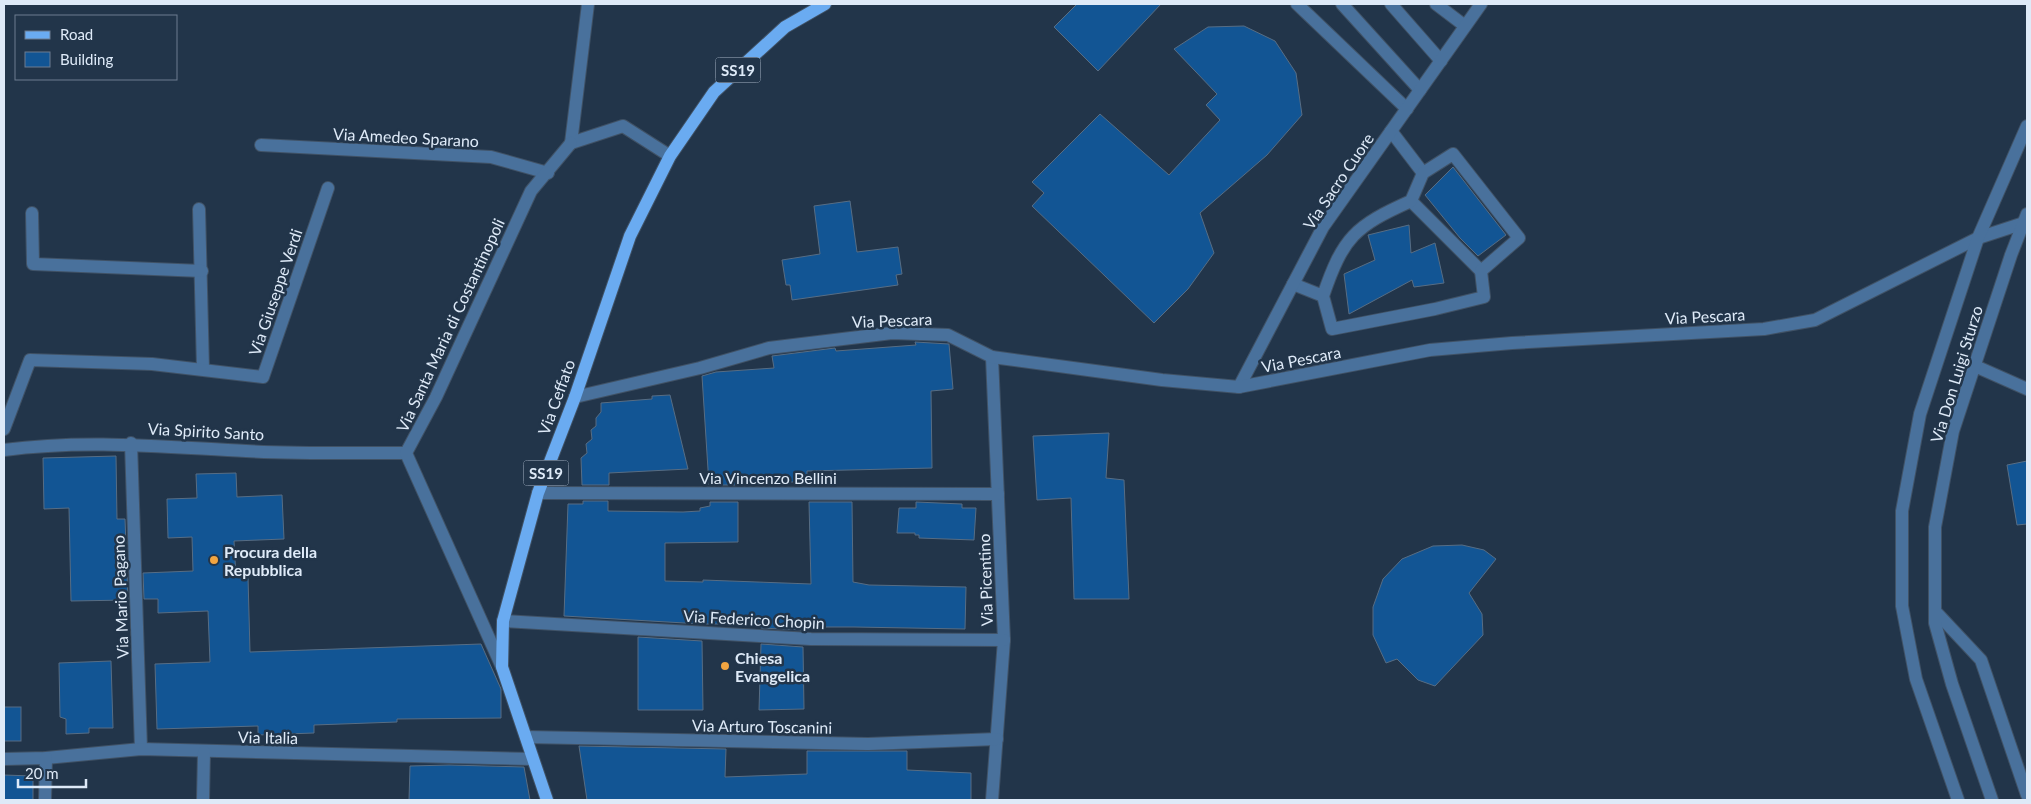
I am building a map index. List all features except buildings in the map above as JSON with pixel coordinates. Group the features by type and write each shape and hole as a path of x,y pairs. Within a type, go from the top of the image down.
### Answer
{"main road":[{"name":"SS19","path":"670,156 714,92 786,27 826,4"},
{"name":"Via Ceffato","path":"547,800 502,667 503,620 538,493 575,396 630,236 670,156"}],"street":[{"path":"588,4 571,142 623,126 670,156"},
{"path":"1297,4 1407,109"},
{"path":"1342,4 1420,90"},
{"path":"1391,4 1441,61"},
{"path":"1436,4 1466,26"},
{"name":"Via Sacro Cuore","path":"1239,387 1323,227 1481,4"},
{"name":"Via Don Luigi Sturzo","path":"1958,800 1916,679 1905,624 1902,606 1902,511 1920,414 1978,238 2027,126"},
{"path":"1391,131 1423,172"},
{"name":"Via Santa Maria di Costantinopoli","path":"502,667 406,453 436,397 531,191 548,173 571,142"},
{"name":"Via Amedeo Sparano","path":"261,145 491,157 548,173"},
{"path":"1411,201 1481,271 1484,297 1435,309 1332,329 1323,296 1334,263 1355,232 1383,214 1411,201 1423,172 1452,154 1520,238 1481,271"},
{"name":"Via Giuseppe Verdi","path":"4,429 30,360 152,364 263,377 328,188"},
{"path":"199,209 203,369"},
{"path":"32,213 33,264 202,271"},
{"name":"Via Don Luigi Sturzo","path":"1992,800 1952,684 1935,623 1935,527 1953,431 2026,220"},
{"name":"Via Pescara","path":"575,396 700,368 769,348 892,333 948,335 992,358 1162,380 1239,387 1430,350 1764,329 1815,320 1978,238 2026,220"},
{"path":"1293,284 1323,296"},
{"name":"Via Picentino","path":"992,358 1004,640 992,800"},
{"path":"1975,366 2027,389"},
{"name":"Via Spirito Santo","path":"4,450 40,445 131,443 247,451 406,453"},
{"name":"Via Mario Pagano","path":"131,443 141,749"},
{"name":"Via Vincenzo Bellini","path":"538,493 998,494"},
{"path":"1935,611 1981,660 2027,795"},
{"name":"Via Federico Chopin","path":"503,620 811,639 1004,640"},
{"name":"Via Arturo Toscanini","path":"526,737 868,744 997,739"},
{"name":"Via Italia","path":"4,759 46,758 141,749 532,759"},
{"path":"204,752 204,800"},
{"path":"45,800 46,758"}],"place":[{"name":"Procura della Repubblica","path":"214,560"},
{"name":"Chiesa Evangelica","path":"725,666"}]}
